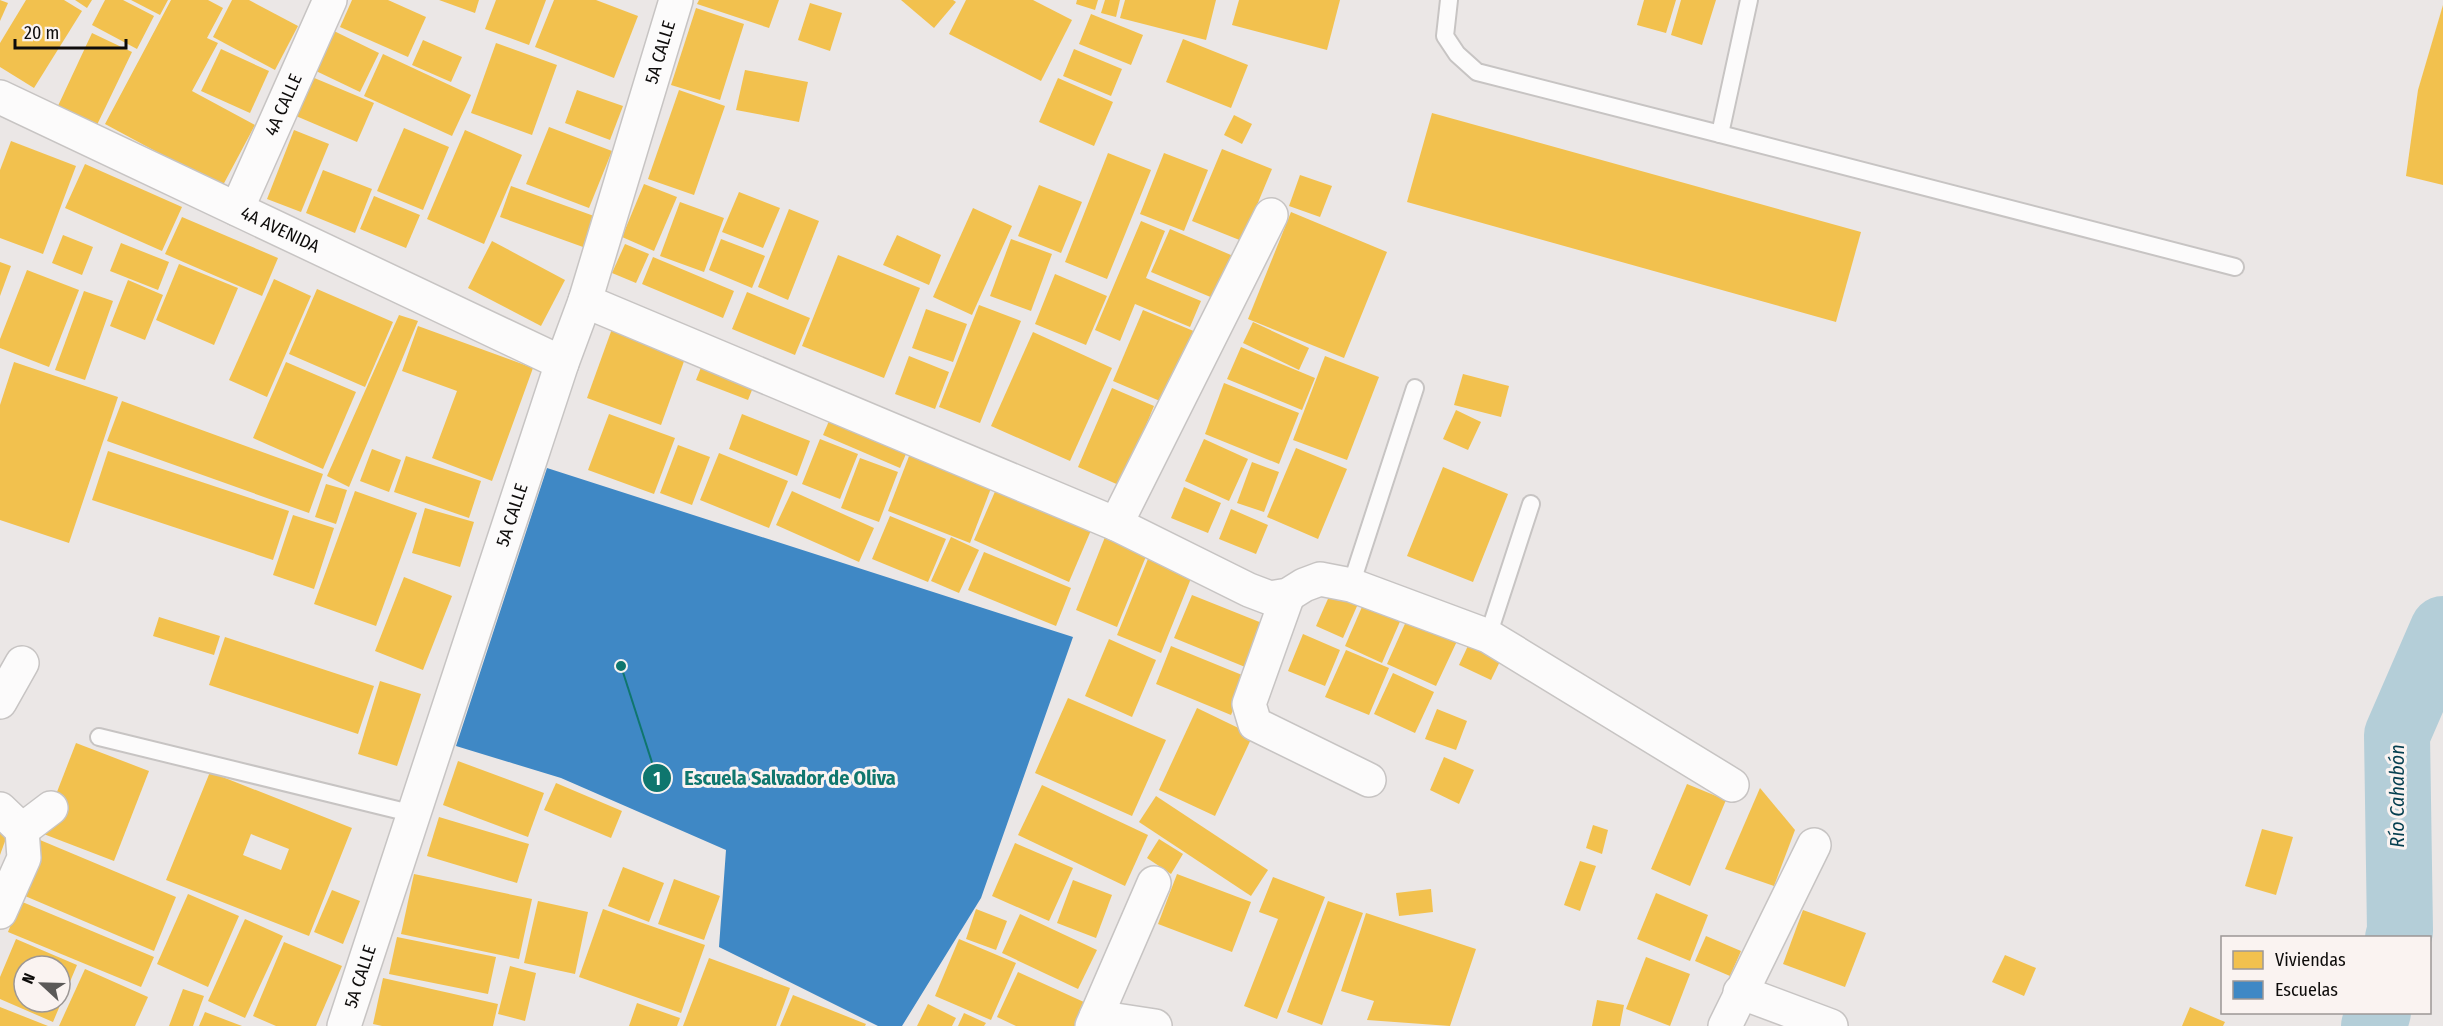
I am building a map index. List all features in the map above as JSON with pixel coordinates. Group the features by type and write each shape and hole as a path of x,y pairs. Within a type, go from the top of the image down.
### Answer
{"street":[{"name":"4A CALLE","path":"237,209 330,0"},
{"name":"5A CALLE","path":"344,1026 562,363 585,301 676,0"},
{"name":"4A AVENIDA","path":"0,97 562,363"},
{"path":"1116,524 1271,215"},
{"path":"585,301 1116,524 1249,590 1270,598 1288,596 1304,585 1320,579 1351,585 1488,636 1732,785"},
{"path":"1288,596 1249,704 1251,715 1255,724 1369,780"},
{"path":"0,702 22,663"},
{"path":"0,912 24,858 11,820 51,808"},
{"path":"1725,1026 1814,845"},
{"path":"1154,882 1094,1022 1155,1026"},
{"path":"1740,992 1831,1026"}],"lane":[{"path":"1449,0 1445,36 1457,54 1477,72 2235,267"},
{"path":"1720,134 1749,0"},
{"path":"1351,585 1415,388"},
{"path":"1488,636 1531,504"},
{"path":"99,737 414,814"}],"building: Viviendas":[{"path":"0,0 8,3 0,21"},
{"path":"26,0 64,0 82,11 34,88 0,67 0,43"},
{"path":"75,0 92,0 87,8"},
{"path":"105,0 123,0 154,16 137,49 92,25"},
{"path":"131,0 168,0 160,15"},
{"path":"171,0 208,0 223,8 207,38 218,43 192,91 255,125 222,187 105,124"},
{"path":"232,0 249,0 298,26 275,70 213,37"},
{"path":"352,0 388,0 426,17 408,57 340,27"},
{"path":"439,0 479,0 475,13"},
{"path":"496,0 546,0 529,45 485,29"},
{"path":"554,0 596,0 638,16 614,78 535,47"},
{"path":"699,0 779,0 769,28 697,4"},
{"path":"901,0 953,0 956,2 934,28"},
{"path":"966,0 1033,0 1072,20 1041,81 949,34"},
{"path":"1077,0 1098,0 1095,10 1076,4"},
{"path":"1105,0 1120,0 1116,17 1101,13"},
{"path":"1125,0 1216,0 1206,40 1120,18"},
{"path":"1239,0 1340,0 1327,50 1232,25"},
{"path":"1644,0 1676,0 1666,33 1637,25"},
{"path":"1681,0 1716,0 1702,45 1671,35"},
{"path":"810,3 842,13 830,51 798,40"},
{"path":"2443,5 2443,185 2406,176 2418,90"},
{"path":"696,8 744,24 720,100 671,85"},
{"path":"1091,14 1143,35 1131,65 1079,44"},
{"path":"334,31 379,53 360,92 316,71"},
{"path":"92,33 132,52 96,127 57,108"},
{"path":"1183,39 1248,65 1231,108 1166,82"},
{"path":"423,40 462,57 451,82 412,65"},
{"path":"496,43 557,65 532,135 471,113"},
{"path":"221,49 269,71 250,113 201,91"},
{"path":"1074,49 1122,69 1111,96 1063,76"},
{"path":"383,54 471,95 452,136 364,96"},
{"path":"745,70 808,82 799,122 736,110"},
{"path":"312,77 374,103 357,142 296,116"},
{"path":"1058,78 1113,102 1094,146 1039,122"},
{"path":"577,90 623,106 610,140 565,123"},
{"path":"679,90 725,106 694,195 648,179"},
{"path":"1432,113 1861,232 1836,322 1407,202"},
{"path":"1234,115 1252,124 1242,144 1224,135"},
{"path":"549,127 612,151 589,208 526,184"},
{"path":"404,128 449,147 423,210 377,191"},
{"path":"294,130 329,144 301,212 267,199"},
{"path":"465,130 522,155 484,244 427,219"},
{"path":"11,141 76,166 43,254 0,238 0,170"},
{"path":"1222,149 1272,169 1242,241 1192,221"},
{"path":"1108,153 1151,170 1107,279 1065,262"},
{"path":"1164,153 1208,170 1184,231 1140,214"},
{"path":"85,164 182,207 162,251 65,208"},
{"path":"323,170 372,189 355,233 306,213"},
{"path":"1300,175 1332,186 1320,217 1289,206"},
{"path":"644,184 677,197 654,251 622,237"},
{"path":"1039,185 1082,202 1061,253 1018,236"},
{"path":"511,186 594,216 583,247 500,217"},
{"path":"739,192 780,208 763,248 722,232"},
{"path":"374,196 420,215 406,248 360,229"},
{"path":"680,202 724,218 704,272 660,256"},
{"path":"973,208 1012,226 972,315 933,297"},
{"path":"789,209 819,221 788,300 758,287"},
{"path":"1291,212 1387,252 1344,358 1248,319"},
{"path":"182,217 278,258 262,296 165,254"},
{"path":"1141,221 1165,231 1146,278 1201,301 1190,327 1135,304 1120,341 1095,330"},
{"path":"1170,229 1238,258 1220,301 1151,272"},
{"path":"63,235 93,247 82,275 52,263"},
{"path":"897,235 941,255 929,285 883,265"},
{"path":"721,239 765,256 752,288 709,270"},
{"path":"1011,239 1052,254 1031,311 990,296"},
{"path":"492,241 565,280 541,326 468,288"},
{"path":"121,243 169,262 158,290 110,271"},
{"path":"625,244 649,254 636,283 612,273"},
{"path":"838,255 920,288 884,378 802,346"},
{"path":"653,257 734,291 723,318 642,284"},
{"path":"0,262 11,266 0,296"},
{"path":"179,264 238,288 214,345 156,320"},
{"path":"27,270 79,290 49,367 0,348 0,339"},
{"path":"1055,274 1107,296 1086,345 1035,324"},
{"path":"274,279 311,296 267,397 229,380"},
{"path":"128,280 163,295 145,340 110,326"},
{"path":"317,289 393,322 365,387 289,354"},
{"path":"84,291 113,301 85,380 55,370"},
{"path":"747,292 810,318 795,355 732,329"},
{"path":"979,305 1021,321 980,423 939,407"},
{"path":"926,309 967,324 953,362 912,348"},
{"path":"1143,310 1196,332 1167,404 1113,381"},
{"path":"399,315 418,321 349,487 327,476"},
{"path":"1253,322 1309,348 1299,370 1243,343"},
{"path":"418,326 533,368 492,481 432,458 457,391 402,371"},
{"path":"613,326 687,353 661,425 587,398"},
{"path":"1033,332 1112,368 1070,461 991,426"},
{"path":"1241,347 1315,378 1302,410 1227,379"},
{"path":"706,355 758,375 748,400 696,380"},
{"path":"909,356 949,372 935,409 895,394"},
{"path":"1325,356 1379,377 1347,460 1293,440"},
{"path":"14,362 118,397 69,543 0,520 0,405"},
{"path":"286,362 356,392 323,469 253,438"},
{"path":"1463,374 1509,386 1501,417 1454,405"},
{"path":"1224,383 1299,413 1279,464 1205,434"},
{"path":"1112,388 1154,406 1121,486 1078,467"},
{"path":"122,401 323,474 309,513 107,441"},
{"path":"1456,410 1481,422 1468,450 1443,439"},
{"path":"609,414 675,438 654,494 588,470"},
{"path":"742,414 810,441 797,476 729,449"},
{"path":"832,414 909,447 900,468 823,435"},
{"path":"820,439 858,454 840,499 802,484"},
{"path":"1204,439 1248,459 1229,501 1185,481"},
{"path":"678,445 710,457 692,505 660,493"},
{"path":"1296,448 1347,469 1318,539 1267,517"},
{"path":"372,449 401,460 389,492 360,481"},
{"path":"108,451 289,511 273,560 92,500"},
{"path":"911,451 993,483 970,543 888,511"},
{"path":"719,453 788,481 769,528 700,500"},
{"path":"406,456 481,481 469,518 394,492"},
{"path":"860,458 898,472 879,522 841,508"},
{"path":"1252,462 1279,472 1264,512 1237,503"},
{"path":"1443,467 1508,494 1473,582 1407,556"},
{"path":"326,484 347,490 336,524 315,517"},
{"path":"997,487 1092,528 1069,582 974,540"},
{"path":"1184,487 1221,503 1208,533 1171,518"},
{"path":"355,491 417,513 376,626 314,604"},
{"path":"792,491 874,528 859,562 776,525"},
{"path":"425,508 474,522 460,567 412,553"},
{"path":"1231,509 1268,525 1256,554 1219,539"},
{"path":"293,515 334,528 314,589 273,575"},
{"path":"890,516 946,539 928,582 872,559"},
{"path":"951,537 979,550 959,593 931,581"},
{"path":"1105,537 1147,554 1117,627 1076,610"},
{"path":"1152,549 1196,566 1161,653 1117,635"},
{"path":"984,552 1071,588 1056,626 968,590"},
{"path":"404,577 452,596 423,670 375,651"},
{"path":"1334,585 1361,597 1343,638 1316,626"},
{"path":"1368,593 1405,610 1382,663 1345,646"},
{"path":"1192,595 1267,625 1250,669 1174,638"},
{"path":"159,617 220,636 214,655 153,636"},
{"path":"1408,617 1458,639 1436,686 1387,664"},
{"path":"1303,634 1340,650 1325,686 1288,671"},
{"path":"1473,635 1505,651 1491,680 1459,665"},
{"path":"225,637 374,686 358,734 209,685"},
{"path":"1109,639 1156,660 1132,717 1085,696"},
{"path":"1171,646 1247,677 1231,715 1156,684"},
{"path":"1346,650 1389,668 1369,715 1325,697"},
{"path":"1393,673 1434,692 1415,733 1374,714"},
{"path":"380,681 421,694 397,766 358,754"},
{"path":"1068,698 1166,740 1132,816 1035,773"},
{"path":"1197,708 1253,735 1215,816 1159,790"},
{"path":"1437,709 1467,721 1456,750 1425,739"},
{"path":"76,743 149,771 114,861 41,833"},
{"path":"1444,757 1474,770 1459,804 1430,790"},
{"path":"458,761 544,793 528,837 443,805"},
{"path":"210,772 352,828 309,936 166,880","holes":["251,834 289,849 281,870 243,855"]},
{"path":"556,783 622,811 611,838 544,810"},
{"path":"1687,784 1726,800 1690,886 1651,869"},
{"path":"1042,785 1148,835 1125,886 1018,835"},
{"path":"1760,788 1795,830 1774,886 1725,869"},
{"path":"1156,796 1268,870 1251,896 1139,822"},
{"path":"439,817 529,844 517,883 427,856"},
{"path":"1593,825 1608,830 1602,854 1586,848"},
{"path":"2262,829 2293,837 2276,895 2245,886"},
{"path":"0,830 8,833 0,855"},
{"path":"1159,839 1183,854 1171,874 1147,858"},
{"path":"40,840 176,897 154,951 18,893"},
{"path":"1015,843 1073,868 1049,921 992,896"},
{"path":"1580,861 1596,866 1580,911 1564,905"},
{"path":"623,867 664,883 649,922 608,906"},
{"path":"414,874 532,899 519,959 401,934"},
{"path":"1177,874 1251,902 1232,952 1158,924"},
{"path":"1273,877 1325,897 1277,1019 1244,1006 1278,919 1259,912"},
{"path":"674,879 720,896 704,940 658,924"},
{"path":"1073,880 1112,895 1096,938 1057,923"},
{"path":"1431,889 1433,912 1399,916 1396,893"},
{"path":"332,890 360,901 343,944 314,932"},
{"path":"1656,893 1708,915 1690,961 1637,939"},
{"path":"188,894 239,916 208,987 157,964"},
{"path":"20,901 154,957 141,987 72,958 72,954 61,954 8,932"},
{"path":"538,901 588,912 575,974 524,963"},
{"path":"1328,901 1363,913 1322,1025 1287,1012"},
{"path":"603,909 705,945 681,1013 579,977"},
{"path":"976,909 1007,921 996,950 966,939"},
{"path":"1803,910 1866,933 1845,987 1783,964"},
{"path":"1366,913 1476,949 1450,1026 1367,1020 1374,1001 1341,991"},
{"path":"1020,914 1097,950 1078,989 1002,953"},
{"path":"245,919 283,936 245,1018 208,1001"},
{"path":"1706,936 1741,951 1730,976 1695,961"},
{"path":"397,937 496,957 488,994 389,974"},
{"path":"16,939 51,954 12,954 12,1004 0,999 0,977"},
{"path":"959,939 1016,963 991,1020 935,996"},
{"path":"284,942 342,966 316,1026 276,1026 253,1016"},
{"path":"2005,955 2036,968 2024,996 1992,982"},
{"path":"1646,957 1690,974 1670,1026 1626,1009"},
{"path":"709,958 790,988 776,1026 683,1026"},
{"path":"72,963 77,965 72,977"},
{"path":"510,966 536,973 525,1021 498,1014"},
{"path":"85,969 148,997 135,1026 59,1026 64,1014 72,1014 72,998"},
{"path":"1018,972 1086,1003 1076,1026 1016,1026 997,1017"},
{"path":"383,978 498,1004 493,1026 382,1026 373,1024"},
{"path":"183,989 204,996 193,1026 169,1026"},
{"path":"793,995 866,1024 865,1026 780,1026"},
{"path":"1597,1000 1624,1005 1620,1026 1592,1026"},
{"path":"637,1003 680,1018 677,1026 629,1026"},
{"path":"928,1004 956,1018 952,1026 917,1026"},
{"path":"0,1007 12,1012 12,1014 48,1026 0,1026"},
{"path":"2190,1007 2225,1022 2223,1026 2182,1026"},
{"path":"205,1012 242,1026 199,1026"},
{"path":"964,1013 986,1023 984,1026 958,1026"},
{"path":"35,1014 56,1014 53,1022"}],"building: Escuelas":[{"path":"547,468 1073,637 981,898 902,1026 878,1026 719,947 726,850 561,778 456,746"}],"waterway":[{"name":"Río Cahabón","path":"2399,936 2397,735 2443,629"},
{"name":"Río Cahabón","path":"2374,1026 2377,1014"}],"place":[{"name":"Escuela Salvador de Oliva","path":"621,666"}]}
